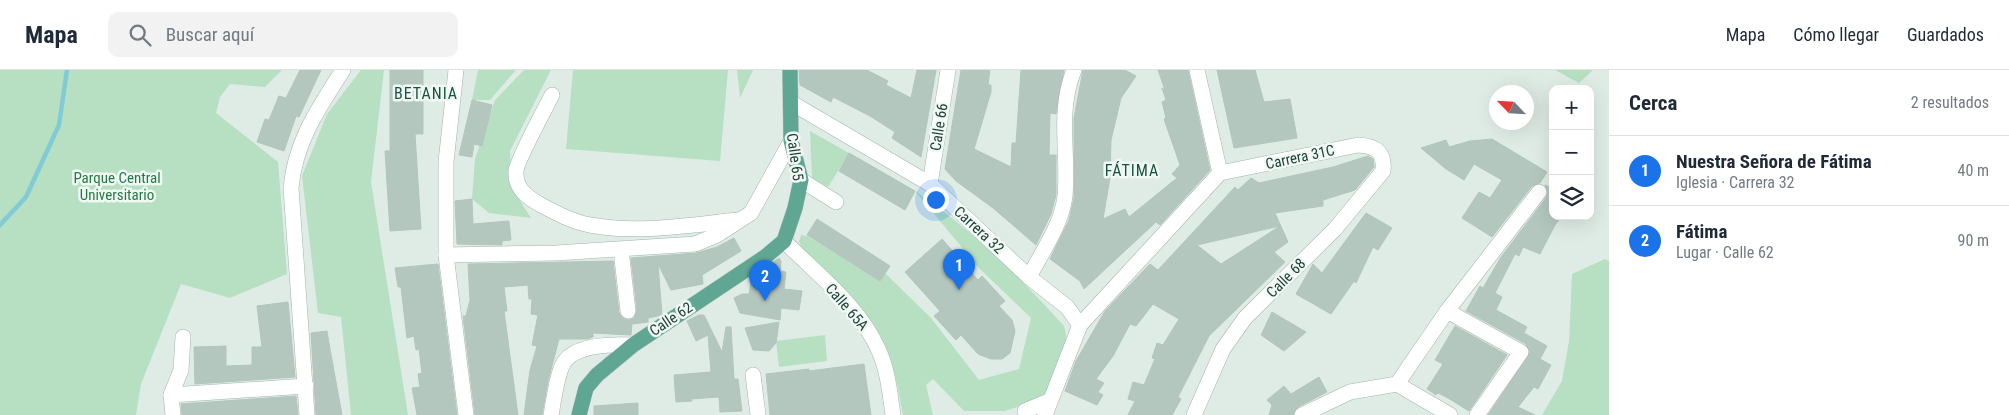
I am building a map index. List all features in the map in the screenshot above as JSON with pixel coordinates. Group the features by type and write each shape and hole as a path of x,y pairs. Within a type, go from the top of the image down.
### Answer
{"main road":[{"name":"Calle 65","path":"784,241 795,208 801,180 791,141 790,70"},
{"name":"Calle 62","path":"579,415 586,388 597,375 633,345 764,257 784,241"}],"street":[{"path":"308,415 291,188 293,164 300,144 343,70"},
{"path":"456,70 446,162 446,254 466,415"},
{"name":"Calle 66","path":"930,184 948,70"},
{"path":"1029,277 1060,216 1064,196 1065,99 1074,70"},
{"path":"1026,410 1047,408 1080,325 1220,173 1197,70"},
{"path":"552,95 516,170 518,187 529,198 560,215 589,225 622,228 685,226 742,220"},
{"name":"Carrera 32","path":"790,102 930,184 1029,277 1067,307 1080,325"},
{"path":"446,254 621,250 695,244 717,235 742,220 755,208 791,141"},
{"name":"Carrera 31C","path":"1220,173 1358,145 1370,145 1379,150"},
{"name":"Calle 68","path":"1194,415 1223,349 1245,318 1335,229 1383,171 1384,160 1379,150"},
{"path":"801,180 836,202"},
{"path":"1397,384 1447,311 1539,192"},
{"name":"Calle 65A","path":"784,241 865,324 880,352 885,368 893,415"},
{"name":"Calle 62","path":"621,250 628,312"},
{"path":"1447,311 1520,352 1477,415"},
{"path":"173,415 171,395 181,370 183,337"},
{"path":"551,415 562,365 569,356 580,350 617,344 633,345"},
{"path":"753,375 758,415"},
{"path":"1302,415 1350,392 1397,384 1450,415"},
{"path":"171,395 306,386"}],"green space":[{"name":"Parque Central Universitario","path":"0,70 282,70 265,87 230,84 220,97 216,113 278,162 287,274 230,298 181,284 141,384 136,415 0,415"},
{"path":"361,70 384,70 371,182 408,415 351,415 341,317 318,313 302,176 327,114"},
{"path":"478,70 516,70 490,100 472,100"},
{"path":"524,70 551,70 510,151 512,188 531,218 489,213 472,199 475,159 495,100"},
{"path":"573,70 728,70 720,161 566,149"},
{"path":"737,70 753,70 740,98"},
{"path":"1555,70 1593,70 1579,83"},
{"path":"810,131 849,153 828,187 812,178"},
{"path":"915,191 935,205 994,254 1064,326 1067,340 1049,391 1041,399 1005,411 964,411 933,379 926,385 933,415 903,415 894,369 882,339 852,298 803,250 799,242 801,235 807,236 880,281 885,273 931,318 979,380 1019,369 1031,318 979,268"},
{"path":"1605,259 1609,261 1609,415 1542,415 1562,381 1569,341 1572,274"},
{"path":"825,335 827,361 779,367 776,341"}],"building":[{"path":"300,70 321,70 299,117 296,116 284,151 257,142 265,119 269,120 279,96 286,98"},
{"path":"390,70 423,70 423,134 415,134 421,229 390,231 385,151 390,151"},
{"path":"799,70 867,70 888,81 886,85 911,98 917,70 936,70 921,157 892,138 895,132 870,116 833,97 831,102 800,85"},
{"path":"961,70 990,70 988,85 991,85 991,92 974,149 1011,167 1012,143 1016,143 1021,70 1064,70 1056,114 1050,113 1049,155 1056,155 1056,195 1051,214 1036,245 993,208 956,181 945,169"},
{"path":"1083,70 1125,70 1136,76 1121,98 1111,140 1110,178 1103,219 1125,209 1129,217 1177,178 1172,174 1180,165 1164,119 1166,118 1162,102 1166,100 1162,88 1165,90 1158,70 1188,70 1210,170 1160,225 1156,222 1084,289 1080,281 1050,259 1069,220 1074,198 1074,118"},
{"path":"1217,70 1255,70 1264,102 1290,99 1297,138 1234,148"},
{"path":"472,100 492,105 482,146 474,144 472,157 459,155"},
{"path":"1492,139 1547,172 1540,183 1532,186 1492,237 1462,218 1479,192 1490,198 1502,180 1474,164 1464,180 1446,169 1421,148 1446,140 1449,147 1470,141"},
{"path":"849,153 915,191 905,210 839,171"},
{"path":"1368,156 1373,159 1374,167 1355,190 1323,200 1323,206 1275,213 1288,242 1274,252 1285,262 1209,336 1178,397 1181,399 1172,415 1128,415 1135,401 1128,399 1133,382 1144,385 1155,359 1152,358 1157,343 1163,345 1179,319 1153,304 1136,326 1130,324 1113,356 1096,379 1104,383 1098,392 1103,395 1097,405 1065,391 1076,361 1105,311 1150,264 1158,270 1235,187 1238,190 1251,178 1259,183 1333,167","holes":["1280,226 1221,264 1197,245"]},
{"path":"1545,185 1549,187 1549,220 1559,220 1540,254 1523,247 1519,256 1515,254 1495,293 1502,297 1496,310 1527,327 1524,333 1547,346 1540,359 1551,365 1538,389 1534,387 1518,407 1535,415 1488,415 1530,352 1526,344 1466,311 1480,286 1483,288 1501,257 1548,193"},
{"path":"472,199 473,224 509,221 511,240 502,241 502,245 457,244 455,201"},
{"path":"1366,213 1392,228 1378,250 1373,247 1356,283 1354,281 1331,314 1296,294 1313,264 1322,273"},
{"path":"817,219 890,266 880,281 807,235"},
{"path":"734,238 741,251 702,275 703,284 671,290 658,264 662,315 648,318 648,322 632,324 631,335 593,333 593,337 587,339 559,339 548,381 542,415 524,415 530,370 537,346 532,345 538,315 531,314 532,299 529,299 528,285 504,287 507,311 504,311 518,415 475,415 463,316 466,316 470,300 468,264 613,261 619,313 624,319 629,320 634,318 637,310 631,258 696,253 717,247"},
{"path":"942,239 978,280 982,276 1005,301 999,306 1012,320 1015,331 1010,353 1002,359 991,359 978,354 961,335 956,340 934,316 940,311 905,272"},
{"path":"779,258 781,261 780,271 786,272 784,289 802,291 799,310 781,308 780,320 740,313 734,298 742,294 749,294 752,277"},
{"path":"438,264 457,415 417,415 412,388 420,387 418,374 422,373 419,349 416,350 414,336 407,338 401,287 398,287 395,268"},
{"path":"288,302 295,377 195,384 194,347 226,346 226,366 252,365 252,347 262,347 257,306"},
{"path":"1272,312 1306,332 1284,351 1261,335"},
{"path":"699,315 704,315 722,352 726,327 731,327 734,379 738,379 742,411 720,412 719,397 676,402 674,375 711,372 708,335 696,341 687,321"},
{"path":"779,322 776,343 769,351 753,350 745,328"},
{"path":"1455,326 1507,355 1469,411 1448,398 1438,393 1436,395 1427,389 1443,364 1435,360"},
{"path":"327,331 342,415 316,415 311,333"},
{"path":"864,364 871,415 770,415 766,374"},
{"path":"1319,377 1327,392 1298,407 1293,415 1269,415 1272,405 1267,400 1284,386 1291,394"},
{"path":"296,396 298,415 182,415 181,404"},
{"path":"638,403 638,415 594,415 594,406"}],"waterway":[{"path":"0,225 26,197 59,125 67,70"}],"place":[{"name":"Nuestra Señora de Fátima","path":"959,290"},
{"name":"Fátima","path":"765,301"}],"district":[{"name":"BETANIA","path":"426,93"},
{"name":"FÁTIMA","path":"1132,170"}]}
